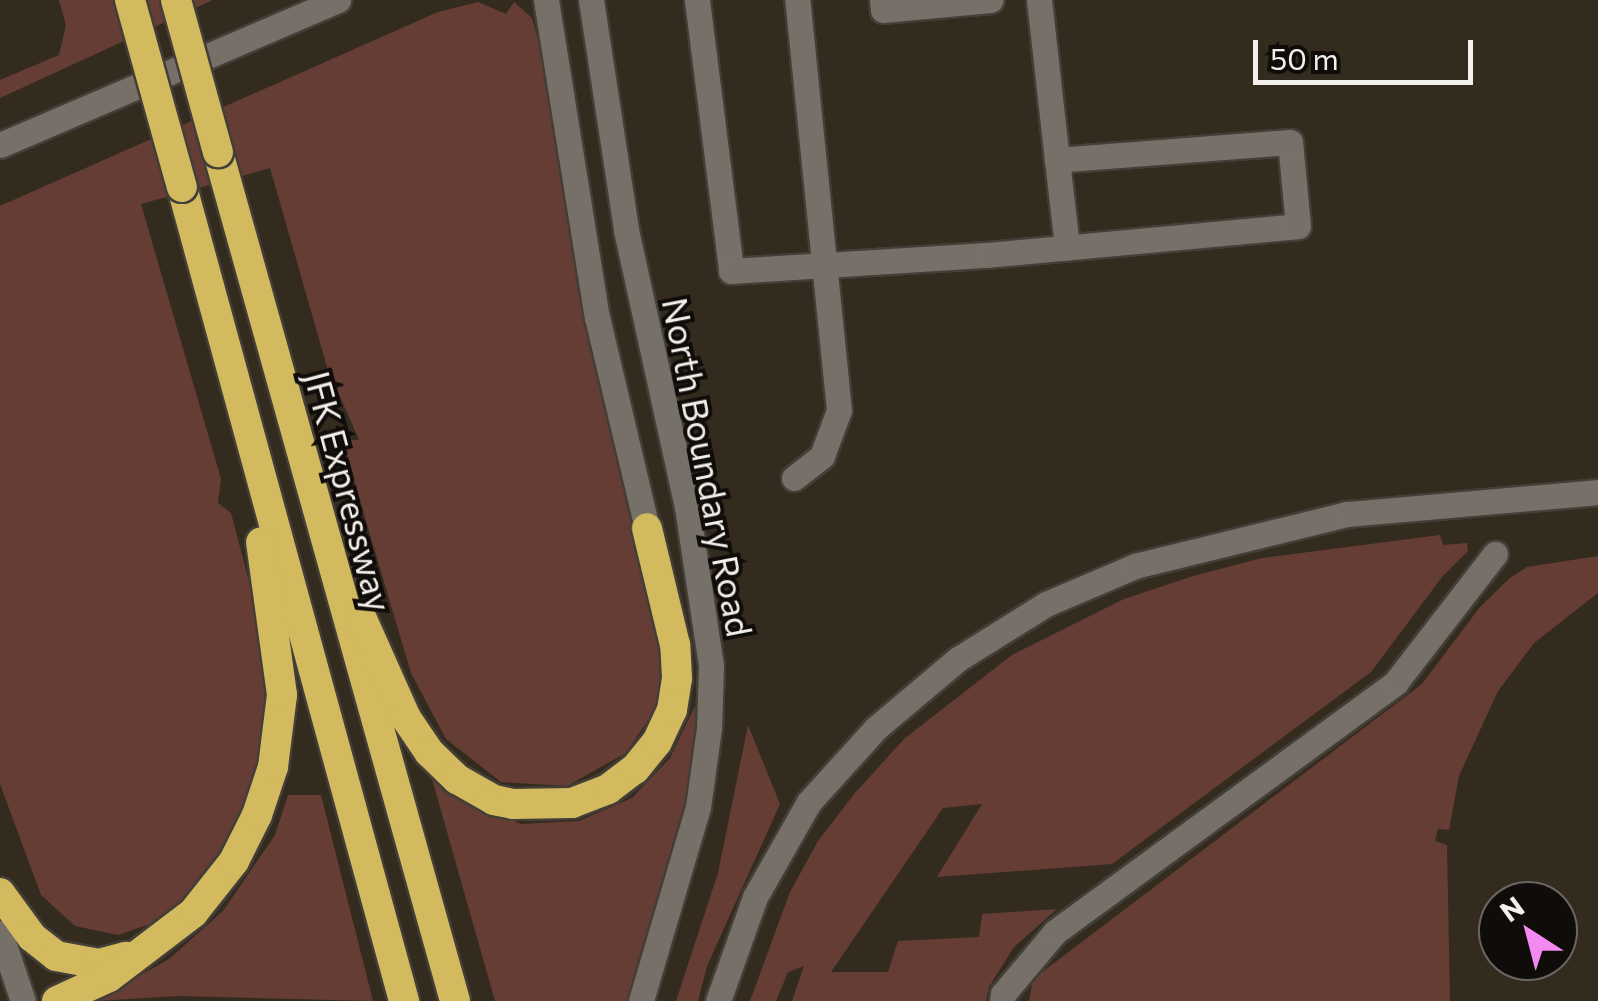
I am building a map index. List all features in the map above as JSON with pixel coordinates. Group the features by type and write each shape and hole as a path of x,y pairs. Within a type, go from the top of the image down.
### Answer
{"highway":[{"path":"130,0 404,1001"},
{"name":"JFK Expressway","path":"176,0 455,1001"},
{"path":"197,0 221,164"},
{"path":"57,1001 109,977 157,945 193,914 234,861 266,793 282,718 278,648 234,386"},
{"path":"313,501 395,696 418,736 456,780 513,804 572,803 608,789 646,756 665,727 676,693 678,663 647,528"},
{"path":"0,893 32,938 69,961 99,964 157,945"}],"street":[{"path":"0,145 338,0"},
{"name":"North Boundary Road","path":"546,0 596,317 647,528"},
{"name":"North Boundary Road","path":"591,0 626,230 686,506 711,680 698,808 642,1001"},
{"path":"697,0 731,272 1067,248 1298,226 1290,142 1058,160"},
{"path":"794,478 822,456 839,410 797,0"},
{"path":"882,0 883,10 990,0"},
{"path":"1039,0 1067,248"},
{"path":"718,1001 754,897 810,802 876,728 917,693 958,659 1046,604 1135,566 1255,533 1347,514 1598,492"},
{"path":"1002,1001 1003,994 1055,932 1396,682 1494,554"},
{"path":"0,933 24,1001"}],"shaded area":[{"path":"0,0 1598,0 1598,1001 0,1001"},
{"path":"59,0 213,0 0,98 0,80 59,55 66,25"},
{"path":"478,2 506,14 514,2 532,18 543,57 598,377 667,657 654,711 626,753 567,786 501,782 446,739 411,673 342,440 359,440 327,367 270,168 141,204 221,479 218,503 231,513 254,600 268,669 265,738 237,824 198,884 159,921 118,935 75,926 41,895 0,784 0,206 438,12"},
{"path":"1440,535 1443,545 1467,543 1468,551 1442,577 1371,672 1112,864 937,877 982,804 943,808 831,972 888,972 898,941 979,937 982,914 1057,909 1014,947 989,987 986,1001 792,1001 804,966 788,972 776,1001 750,1001 790,892 818,841 904,739 1012,655 1124,599 1193,576 1262,558"},
{"path":"1598,556 1598,593 1534,643 1498,691 1459,776 1449,830 1438,829 1435,841 1447,845 1450,1001 1029,1001 1033,979 1422,684 1480,607 1510,578 1527,567"},
{"path":"694,708 705,709 699,769 637,1001 495,1001 430,772 461,799 521,824 579,821 632,798 670,758"},
{"path":"748,725 780,804 707,966 698,1001 676,1001 718,873"},
{"path":"288,795 321,795 373,1001 178,996 95,1001 169,959 223,911 275,835"}]}
